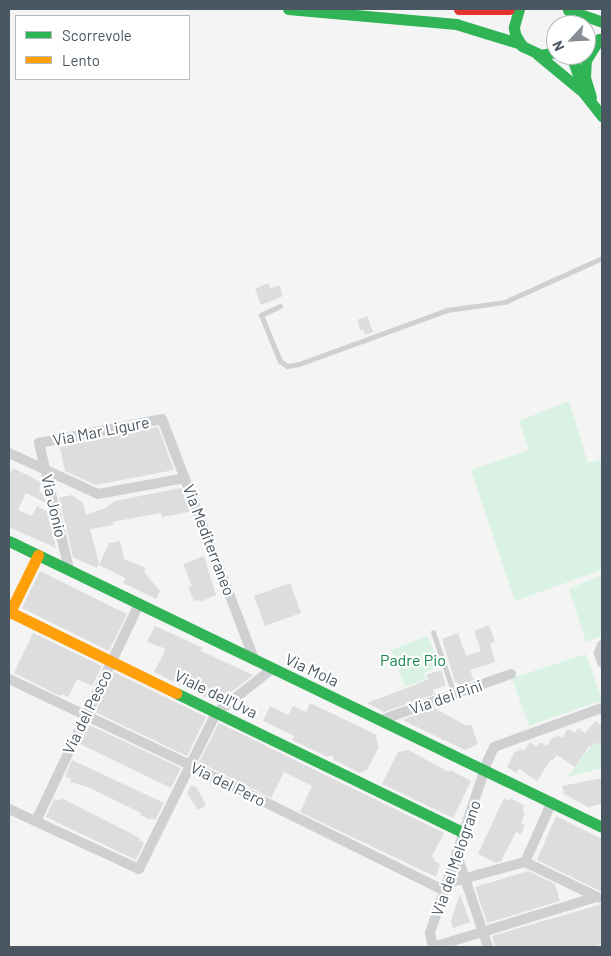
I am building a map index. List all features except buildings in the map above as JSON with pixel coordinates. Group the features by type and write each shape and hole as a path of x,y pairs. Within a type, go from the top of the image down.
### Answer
{"street":[{"path":"288,9 456,24 521,44"},
{"path":"459,9 509,9"},
{"path":"519,9 514,27 521,44 527,50 537,54 583,92 602,116"},
{"path":"567,10 602,22"},
{"path":"593,105 584,72 586,60 601,39"},
{"path":"537,54 546,54"},
{"path":"574,65 583,92"},
{"name":"Via Mar Ligure","path":"39,443 162,419"},
{"name":"Via Mediterraneo","path":"162,419 255,662"},
{"name":"Via Jonio","path":"39,443 69,569"},
{"path":"9,453 46,472 98,494 185,478"},
{"name":"Via Mola","path":"9,541 255,662 485,769 602,827"},
{"name":"Viale dell'Uva","path":"38,555 10,612 464,832"},
{"name":"Via del Pesco","path":"36,821 84,716 139,604"},
{"path":"602,645 599,653 602,663"},
{"path":"9,809 139,870 216,713 272,669"},
{"name":"Via dei Pini","path":"381,720 510,674"},
{"name":"Via del Pero","path":"9,679 446,887"},
{"name":"Via del Melograno","path":"433,947 430,933 494,747 602,708"},
{"path":"525,862 552,802"},
{"path":"457,854 488,947"},
{"path":"446,887 465,878 525,862 599,898"},
{"path":"433,947 599,898"}],"lane":[{"path":"280,306 262,315 280,361 287,366 299,364 447,310 505,302 602,258"},
{"path":"433,632 454,694"}],"green space":[{"path":"569,401 588,463 602,459 602,570 515,601 471,470 529,450 519,421"},
{"path":"602,575 602,636 586,642 569,589"},
{"name":"Padre Pio","path":"428,636 439,667 424,673 426,679 405,687 391,650"},
{"path":"586,654 602,700 529,726 512,678"},
{"path":"595,741 602,745 602,768 567,777"}],"traffic: fast":[{"path":"288,9 456,24 521,44"},
{"path":"519,9 514,27 515,34 522,46 541,55 546,54"},
{"path":"568,10 602,22"},
{"path":"591,97 585,77 586,60 599,39"},
{"path":"537,54 583,92 602,116"},
{"path":"574,65 581,84"},
{"path":"9,541 602,827"},
{"path":"176,693 464,833"}],"traffic: slow":[{"path":"38,555 10,612 176,693"}],"traffic: jam":[{"path":"459,9 509,9"}]}
